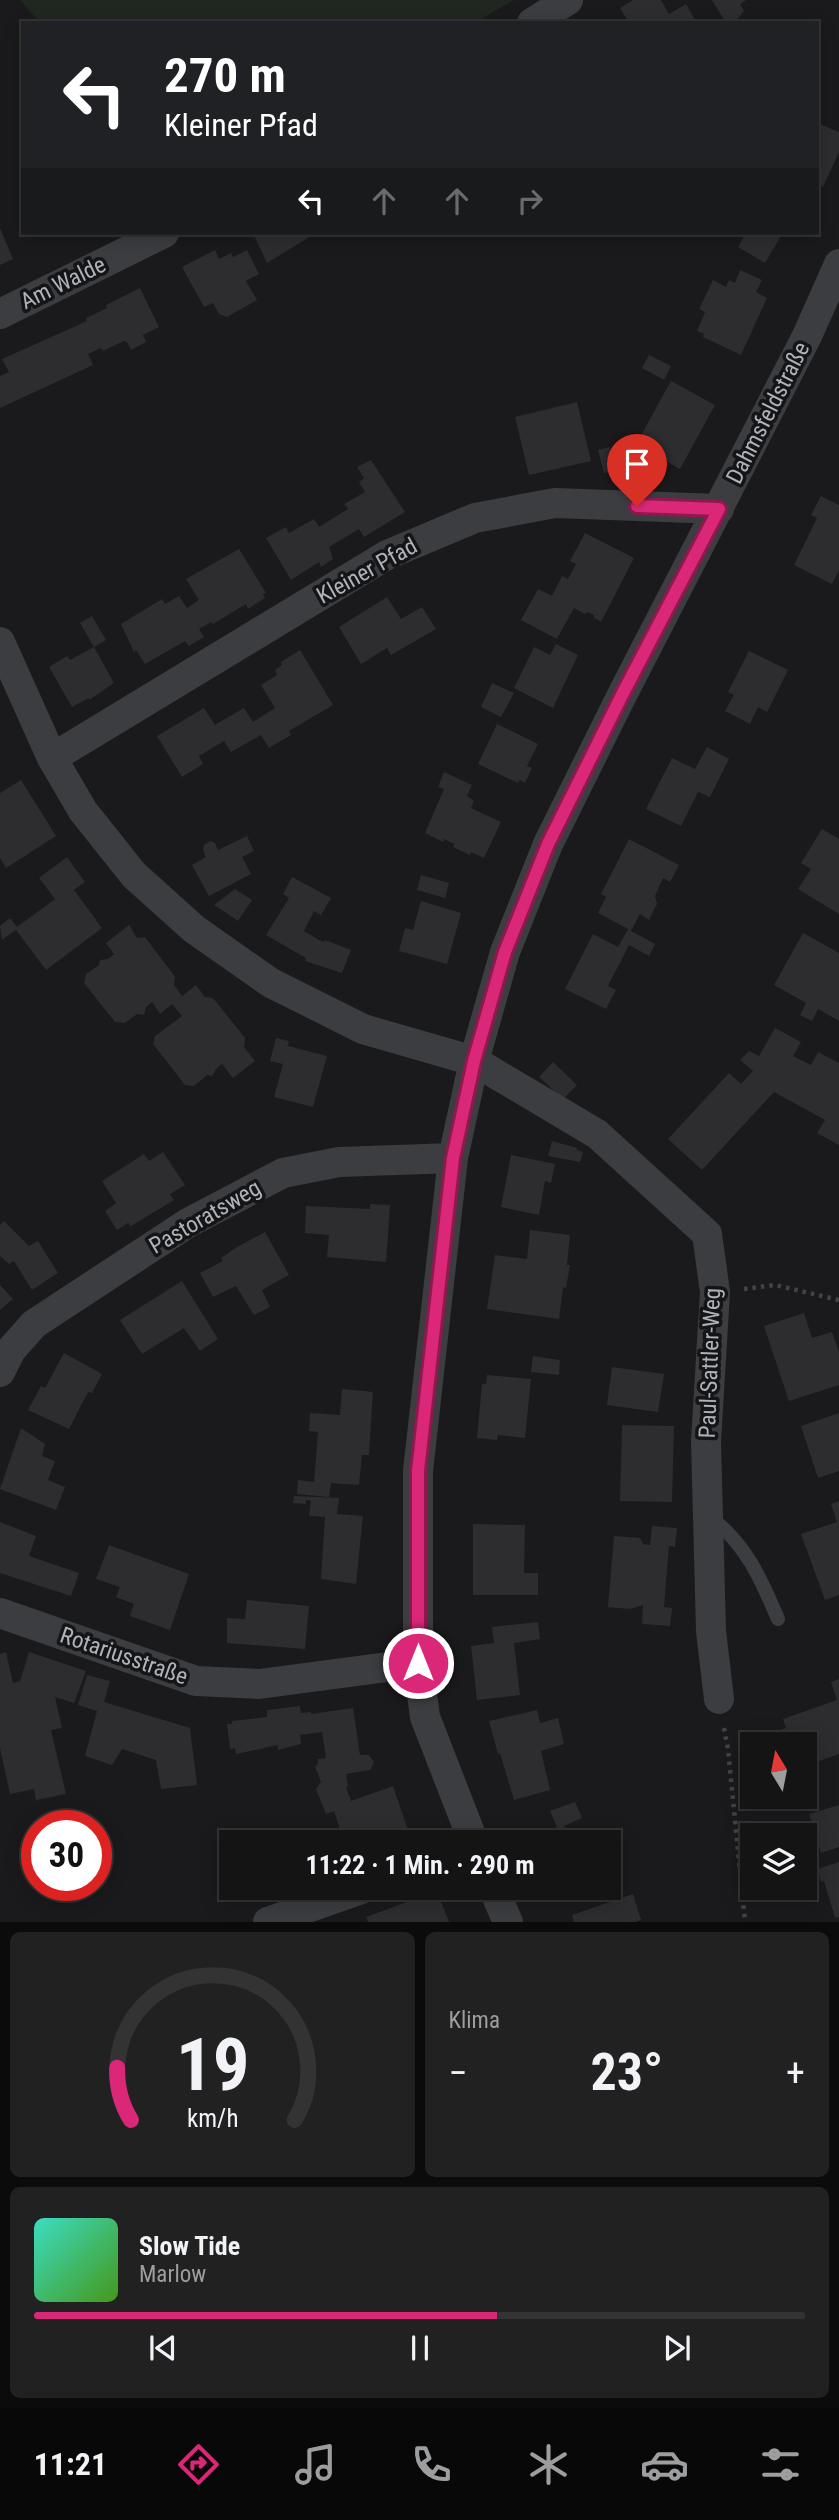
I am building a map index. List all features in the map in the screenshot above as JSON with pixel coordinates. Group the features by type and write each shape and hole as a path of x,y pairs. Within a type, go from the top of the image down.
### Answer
{"street":[{"path":"535,21 568,0"},
{"name":"Am Walde","path":"0,314 160,235"},
{"name":"Dahmsfeldstraße","path":"469,1830 425,1717 418,1663 418,1471 453,1158 474,1061 505,952 548,844 807,336 839,264"},
{"name":"Kleiner Pfad","path":"52,758 387,555 475,518 555,503 719,509"},
{"name":"Paul-Sattler-Weg","path":"0,642 52,758 83,811 134,874 205,936 271,983 363,1029 474,1061 597,1135 707,1234 715,1292 706,1440 711,1631 719,1699"},
{"name":"Pastoratsweg","path":"0,1372 11,1350 34,1325 188,1223 283,1173 340,1162 453,1158"},
{"name":"Rotariusstraße","path":"0,1613 196,1681 259,1684 418,1663"},
{"path":"268,1922 330,1900"},
{"path":"499,1900 508,1922"}],"lane":[{"path":"710,1517 730,1532 747,1557 764,1585 778,1619"}],"path":[{"path":"715,1292 775,1285 839,1300"},
{"path":"719,1699 728,1749 745,1922"}],"shaded area":[{"path":"20,0 514,0 477,21 38,21"}],"building":[{"path":"633,0 661,0 669,14 686,4 696,21 628,21 620,8"},
{"path":"712,0 746,0 740,4 744,11 736,21 725,21"},
{"path":"819,124 839,132 839,152 823,187 819,185"},
{"path":"0,228 13,259 0,265"},
{"path":"254,235 313,235 267,263"},
{"path":"745,235 781,236 765,263 738,247"},
{"path":"215,250 219,259 231,253 233,257 247,250 259,274 246,281 257,300 227,317 219,314 213,303 204,307 182,267"},
{"path":"740,270 762,280 756,292 767,298 741,355 703,337 704,334 697,331 705,312 699,309 713,280 726,287 729,280 735,283"},
{"path":"140,288 159,327 143,335 146,342 131,350 124,341 103,351 101,348 88,354 93,365 0,408 0,376 9,372 2,359 87,321 86,318 107,308 106,305"},
{"path":"649,355 671,366 664,380 642,368"},
{"path":"671,381 715,405 680,469 636,444"},
{"path":"577,402 591,461 529,475 515,417"},
{"path":"610,447 611,451 625,448 629,468 604,473 598,450"},
{"path":"371,460 405,512 364,537 359,529 329,547 333,559 321,567 319,562 291,580 266,538 286,527 289,533 314,519 319,527 348,509 344,504 365,492 359,482 364,478 357,467"},
{"path":"821,496 839,505 839,570 832,584 794,565 817,518 811,515"},
{"path":"585,533 634,558 601,622 594,618 594,615 574,608 557,639 521,620 538,589 552,596 562,576 568,579 576,564 570,561"},
{"path":"239,549 266,593 263,594 265,598 248,609 246,604 213,624 211,622 199,629 204,637 189,646 185,641 145,664 136,650 134,652 121,624 162,599 165,604 179,596 187,608 199,600 186,579"},
{"path":"387,597 401,619 422,607 436,629 391,655 387,648 361,664 339,627"},
{"path":"92,616 106,640 94,647 80,623"},
{"path":"556,644 578,655 553,708 514,688 534,647 550,655"},
{"path":"94,647 114,683 89,700 72,707 49,667 67,656 70,660"},
{"path":"300,650 333,705 289,731 291,735 269,748 261,735 231,752 224,741 199,756 203,764 182,777 157,736 204,708 215,725 244,708 253,722 275,708 261,685 277,675 275,670 282,665 281,662"},
{"path":"749,651 788,670 767,712 758,707 750,724 725,711 734,695 728,692"},
{"path":"492,683 514,693 501,717 481,707"},
{"path":"497,724 538,744 527,766 532,768 525,783 520,780 518,783 478,764"},
{"path":"707,747 729,759 710,797 698,792 681,826 646,809 672,758 695,769"},
{"path":"444,772 472,785 467,796 474,801 471,808 501,822 484,858 471,852 470,855 444,839 443,842 425,833 444,789 438,787"},
{"path":"21,780 56,836 6,868 0,858 0,793"},
{"path":"822,829 839,839 839,914 798,889 811,869 801,863"},
{"path":"247,836 254,851 242,857 251,874 209,896 192,865 206,857 204,845 210,841 215,843 218,850"},
{"path":"629,839 679,865 670,882 663,878 655,896 657,904 649,920 640,914 631,931 655,944 649,956 629,945 608,986 616,990 606,1009 565,989 593,934 618,947 628,929 598,913 606,897 601,894"},
{"path":"67,857 85,882 74,890 102,928 46,970 16,930 2,940 0,926 10,918 17,927 55,899 39,878"},
{"path":"421,875 449,883 445,898 417,890"},
{"path":"292,877 331,898 321,915 314,911 304,931 319,940 351,950 342,973 305,961 306,958 266,935 289,898 283,894"},
{"path":"235,889 252,900 238,921 214,905"},
{"path":"421,901 461,913 447,964 399,951 405,928 413,930"},
{"path":"129,925 137,938 145,937 175,977 174,985 182,996 196,985 205,997 213,998 245,1038 244,1047 255,1061 233,1078 222,1064 212,1076 207,1075 194,1086 185,1085 153,1044 155,1036 182,1016 172,1004 160,1014 152,1002 146,1007 144,1015 137,1014 125,1023 115,1022 84,983 86,974 99,965 100,960 108,959 114,954 106,943"},
{"path":"803,933 839,953 839,1021 818,1009 812,1021 800,1015 806,1003 774,985"},
{"path":"775,1028 801,1042 793,1056 811,1065 818,1052 839,1063 839,1145 817,1133 825,1120 774,1092 702,1170 668,1139 729,1073 741,1084 753,1071 740,1060 749,1051 759,1056"},
{"path":"276,1038 289,1041 288,1046 327,1056 313,1107 274,1097 283,1064 270,1061"},
{"path":"553,1062 577,1085 563,1099 539,1077"},
{"path":"552,1141 583,1152 580,1162 548,1156"},
{"path":"163,1152 185,1185 170,1194 174,1200 131,1226 128,1223 117,1230 105,1211 116,1203 102,1181 144,1154 149,1161"},
{"path":"511,1155 555,1164 551,1183 545,1181 539,1215 501,1207"},
{"path":"370,1204 390,1205 386,1262 327,1257 329,1235 305,1233 306,1206 370,1209"},
{"path":"4,1221 29,1246 38,1241 58,1273 32,1290 14,1261 9,1264 0,1256 0,1225"},
{"path":"530,1230 570,1235 567,1265 570,1265 566,1288 563,1287 559,1319 487,1309 495,1255 527,1259"},
{"path":"265,1232 289,1275 262,1290 270,1307 254,1315 236,1286 213,1297 200,1273 223,1261 221,1258 237,1247"},
{"path":"182,1281 218,1339 200,1351 184,1328 142,1354 120,1320"},
{"path":"0,1285 13,1299 0,1310"},
{"path":"804,1313 812,1338 832,1332 839,1352 839,1385 789,1401 764,1326"},
{"path":"64,1353 102,1374 92,1393 88,1392 69,1429 28,1410 41,1386 45,1388"},
{"path":"533,1356 560,1360 559,1375 531,1372"},
{"path":"612,1367 664,1374 658,1412 607,1405"},
{"path":"487,1375 531,1379 525,1438 498,1435 497,1440 477,1438 482,1384 486,1384"},
{"path":"342,1389 373,1392 369,1455 362,1455 359,1485 331,1483 329,1497 297,1494 298,1480 314,1482 318,1432 309,1431 310,1413 340,1415"},
{"path":"839,1413 839,1471 818,1478 801,1426"},
{"path":"622,1425 674,1426 672,1502 620,1501"},
{"path":"21,1428 45,1444 42,1456 55,1461 48,1480 65,1487 56,1510 0,1489"},
{"path":"294,1496 339,1498 337,1514 363,1516 356,1584 321,1579 325,1517 309,1516 311,1501 306,1500 306,1504 293,1503"},
{"path":"839,1501 839,1595 825,1600 801,1534 837,1522 831,1504"},
{"path":"0,1522 36,1536 29,1556 79,1573 71,1596 0,1573"},
{"path":"473,1524 525,1525 524,1573 538,1573 538,1595 473,1595"},
{"path":"652,1526 677,1528 675,1547 669,1546 664,1607 672,1608 670,1626 642,1624 643,1605 630,1609 608,1607 614,1536 640,1538 643,1544 650,1545"},
{"path":"109,1545 189,1574 170,1630 130,1616 134,1604 116,1597 120,1587 96,1579"},
{"path":"247,1600 309,1606 305,1649 227,1643 227,1618 245,1619"},
{"path":"538,1622 540,1639 514,1643 520,1695 477,1700 471,1646 494,1643 492,1627"},
{"path":"6,1652 13,1683 20,1681 29,1652 86,1671 74,1703 55,1697 62,1728 51,1730 66,1794 36,1800 34,1789 10,1794 0,1748 0,1654"},
{"path":"87,1675 110,1681 104,1702 190,1728 197,1785 161,1789 156,1760 122,1749 112,1765 85,1756 97,1711 78,1705"},
{"path":"839,1679 839,1754 817,1762 817,1732 774,1732 786,1728 783,1719 837,1700 831,1682"},
{"path":"300,1706 301,1713 311,1714 353,1708 360,1755 369,1755 374,1762 370,1770 346,1774 346,1787 351,1801 393,1786 408,1830 338,1830 340,1829 334,1811 326,1814 316,1789 321,1782 315,1767 318,1759 326,1758 322,1732 300,1735 301,1744 278,1750 278,1745 236,1754 235,1748 230,1749 227,1724 267,1717 267,1710"},
{"path":"537,1710 540,1723 558,1718 564,1744 541,1751 550,1790 514,1800 489,1721"},
{"path":"575,1802 582,1818 564,1826 566,1830 549,1830 557,1827 550,1811"},
{"path":"839,1805 839,1847 821,1853 817,1840 817,1823 812,1823 809,1814"},
{"path":"839,1862 839,1917 835,1918 824,1881 821,1882 817,1869"},
{"path":"633,1894 641,1920 574,1922 572,1915"},
{"path":"412,1900 440,1900 449,1922 368,1922 366,1917"}],"route":[{"path":"418,1663 418,1471 453,1158 474,1061 505,952 548,844 719,509 637,506"}]}
